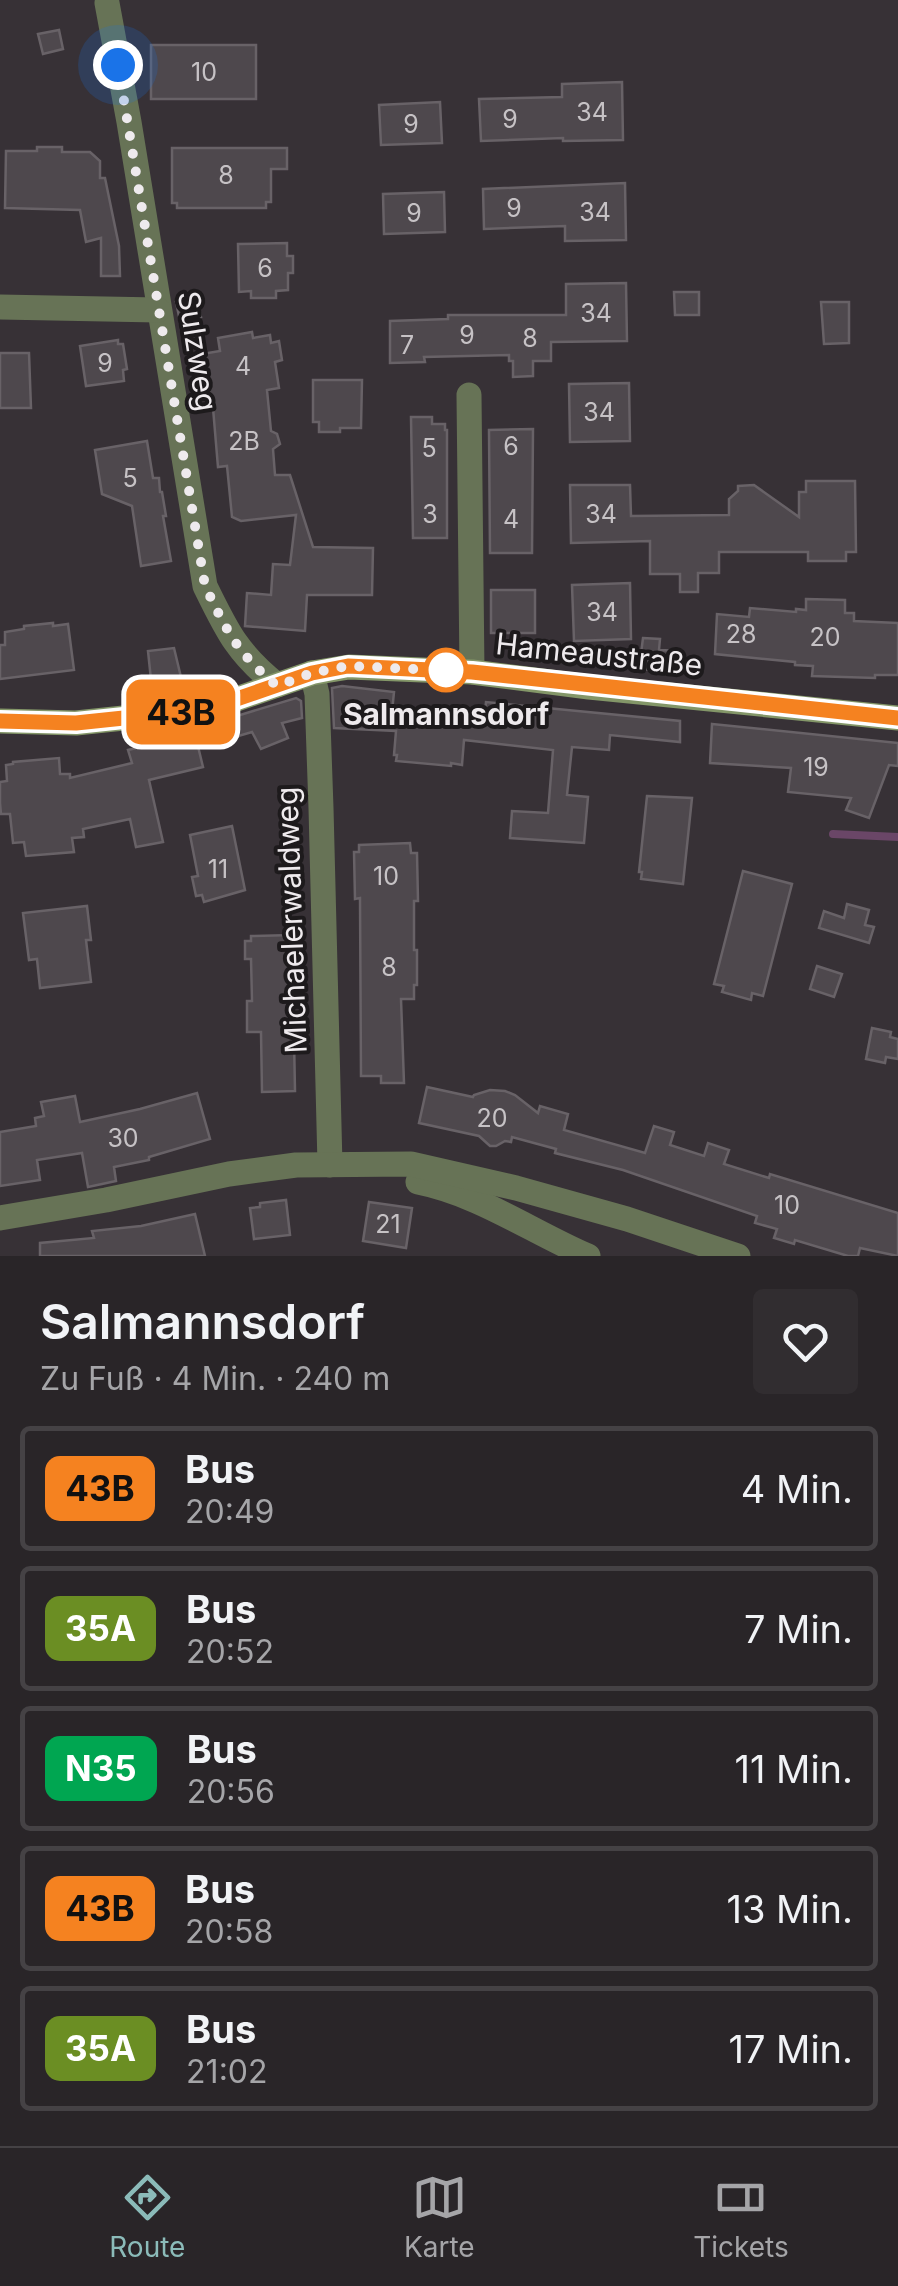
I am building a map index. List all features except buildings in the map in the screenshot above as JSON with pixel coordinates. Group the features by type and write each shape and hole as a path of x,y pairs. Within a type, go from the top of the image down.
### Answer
{"main road":[{"name":"Hameaustraße","path":"0,721 76,723 153,716 228,702 312,673 348,666 472,672 898,718"}],"street":[{"name":"Sulzweg","path":"107,3 205,586 231,639 253,666 277,686"},
{"path":"0,307 158,310"},
{"path":"469,394 472,672"},
{"name":"Michaelerwaldweg","path":"312,673 321,808 330,1165"},
{"path":"0,1218 296,1165 411,1164 627,1219 695,1249 738,1256"},
{"path":"330,1165 426,1183 452,1192 588,1256"}],"waterway":[{"path":"833,834 898,837"}],"bus line":[{"name":"43B","path":"0,721 76,723 181,712 348,666 472,672 898,718"}],"place":[{"name":"Salmannsdorf","path":"446,670"}],"route":[{"path":"118,65 205,586 231,639 253,666 277,686 312,673 348,666 457,671 446,670"}]}
